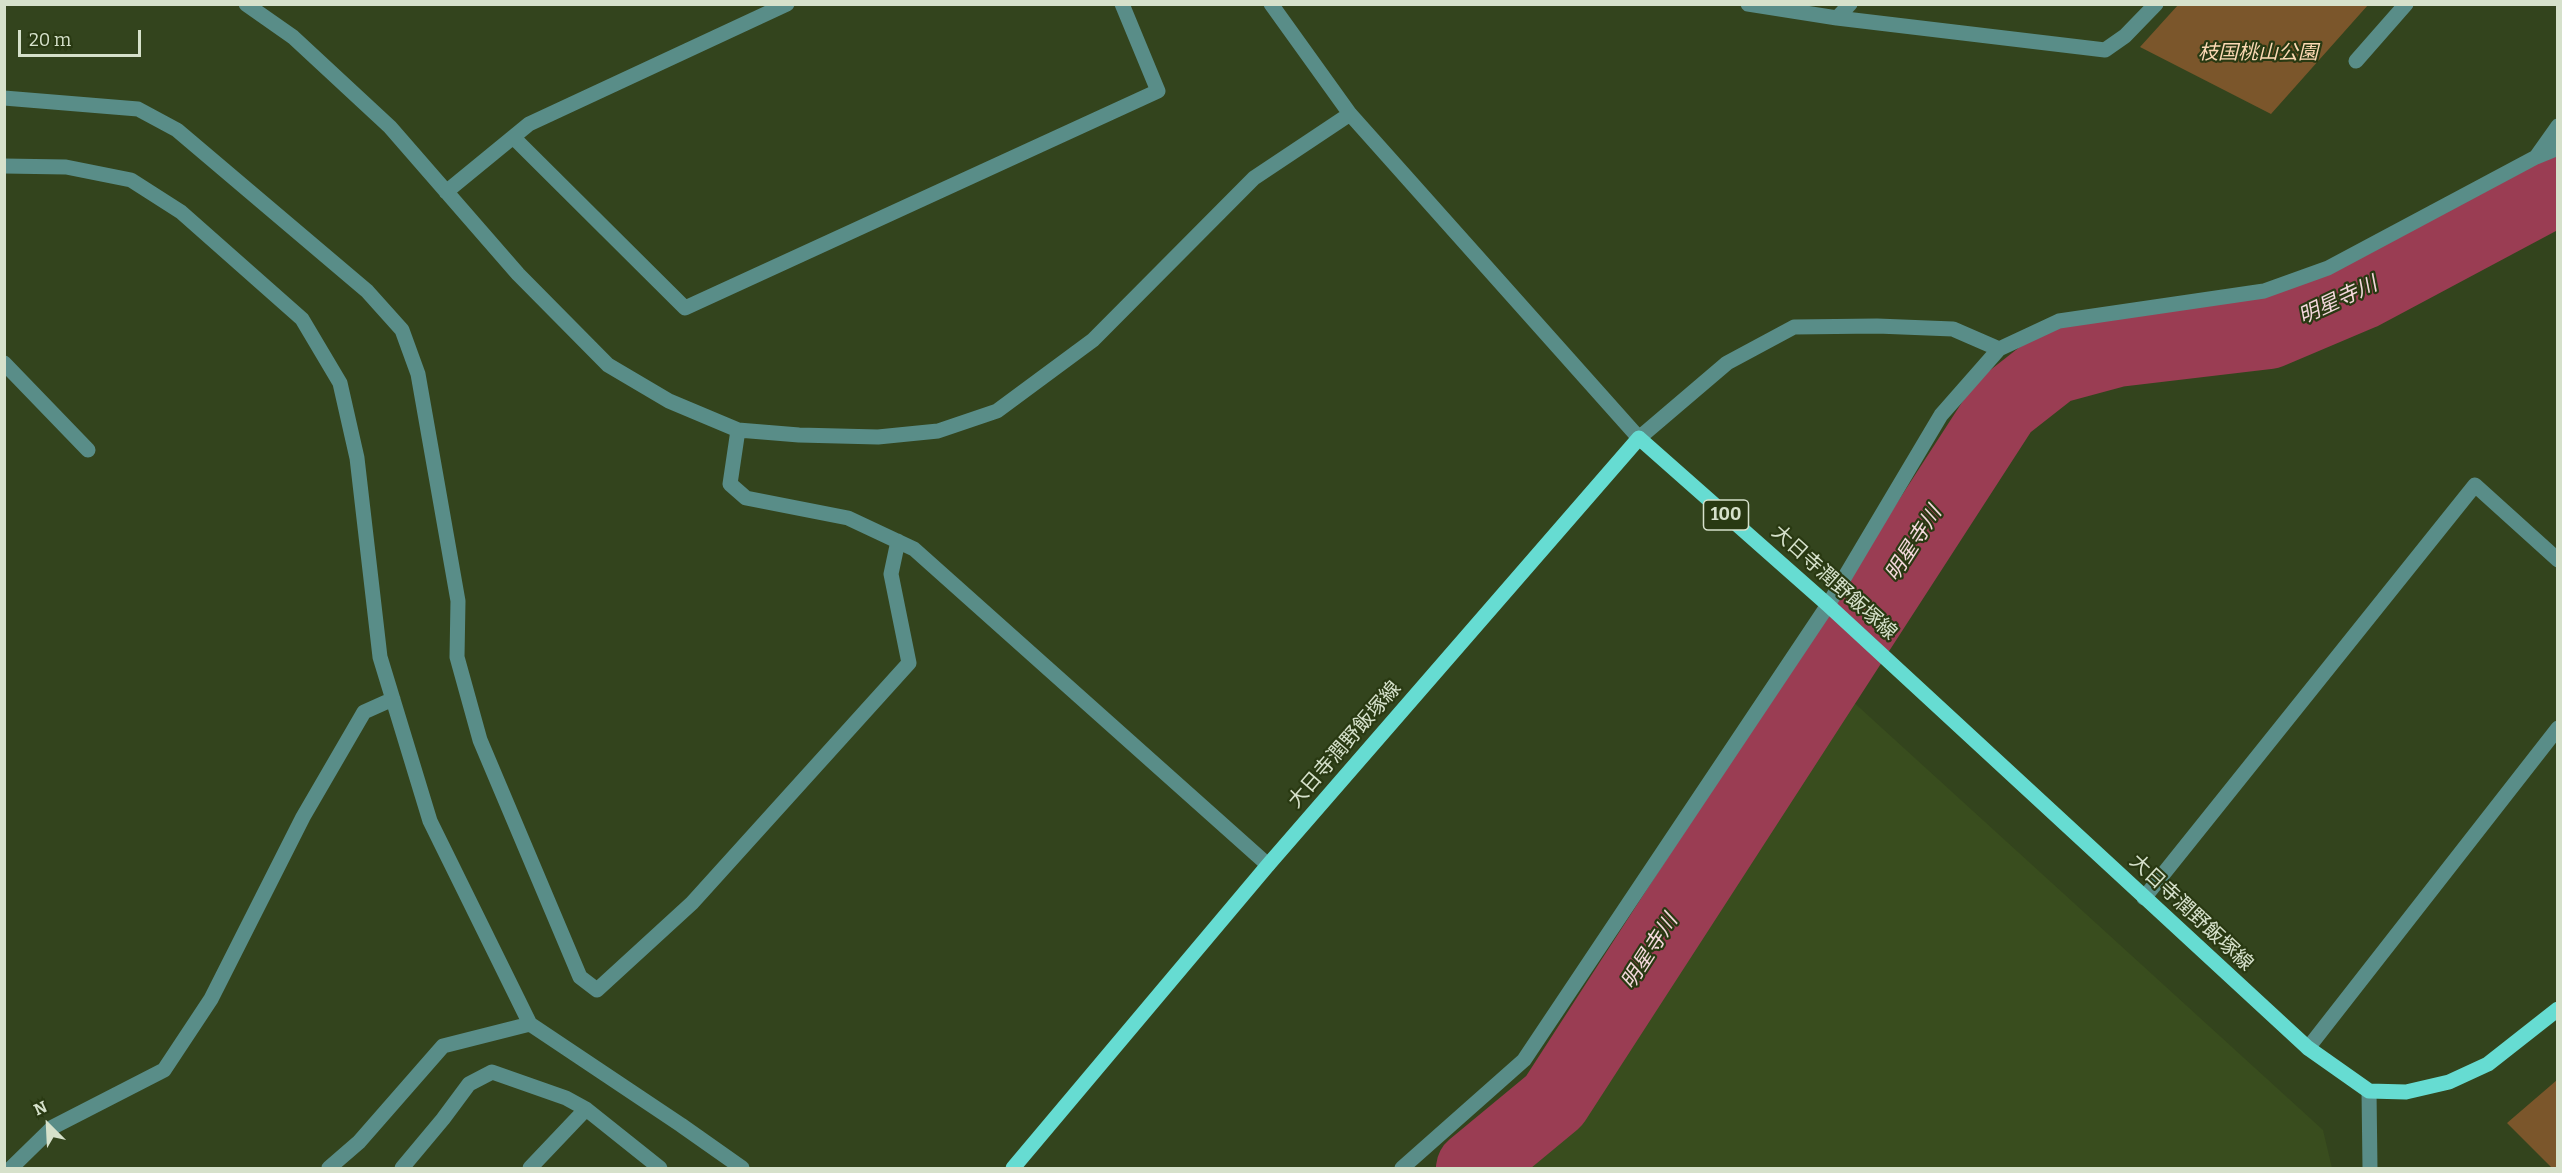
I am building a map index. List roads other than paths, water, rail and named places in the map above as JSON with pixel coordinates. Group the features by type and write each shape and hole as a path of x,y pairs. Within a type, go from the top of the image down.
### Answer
{"main road":[{"name":"大日寺潤野飯塚線","path":"1013,1168 1268,865 1639,438 1828,605 2307,1048 2369,1091"},
{"path":"2369,1091 2406,1092 2449,1082 2488,1064 2558,1009"}],"street":[{"path":"246,4 293,37 390,127 518,274 608,365 669,401 738,430 799,435 878,437 938,431 997,411 1094,340 1254,178 1350,114"},
{"path":"513,137 686,308 1158,91 1122,4"},
{"path":"1271,4 1350,114 1639,438 1727,363 1794,327 1877,326 1953,329 1999,349"},
{"path":"1748,4 1837,18 2105,50 2125,36 2156,4"},
{"path":"1837,18 1850,4"},
{"path":"2356,61 2406,4"},
{"path":"446,192 529,124 783,5"},
{"path":"4,98 138,109 177,130 367,291 402,330 418,374 458,602 457,657 480,740 580,977 597,990 692,903 909,663 891,574 898,541"},
{"path":"2536,157 2558,126"},
{"path":"1402,1168 1524,1060 1828,605 1941,415 1999,349 2059,321 2264,291 2328,268 2536,157 2558,148"},
{"path":"4,166 66,167 131,180 181,212 302,319 340,383 357,458 380,657 430,821 530,1024 742,1168"},
{"path":"4,363 88,450"},
{"path":"738,430 730,484 746,498 848,518 914,549 1268,865"},
{"path":"2144,898 2475,485 2558,560"},
{"path":"11,1168 53,1127 164,1070 211,999 303,817 364,712 393,699"},
{"path":"2307,1048 2558,728"},
{"path":"329,1168 359,1142 443,1046 530,1024"},
{"path":"402,1168 469,1084 492,1072 566,1098 586,1109 660,1168"},
{"path":"2369,1091 2370,1168"},
{"path":"530,1168 586,1109"}],"waterway":[{"name":"明星寺川","path":"1473,1168 1554,1101 2003,407 2054,367 2117,350 2269,332 2361,293 2558,188"}],"park label":[{"name":"枝国桃山公園","path":"2258,53"}]}
